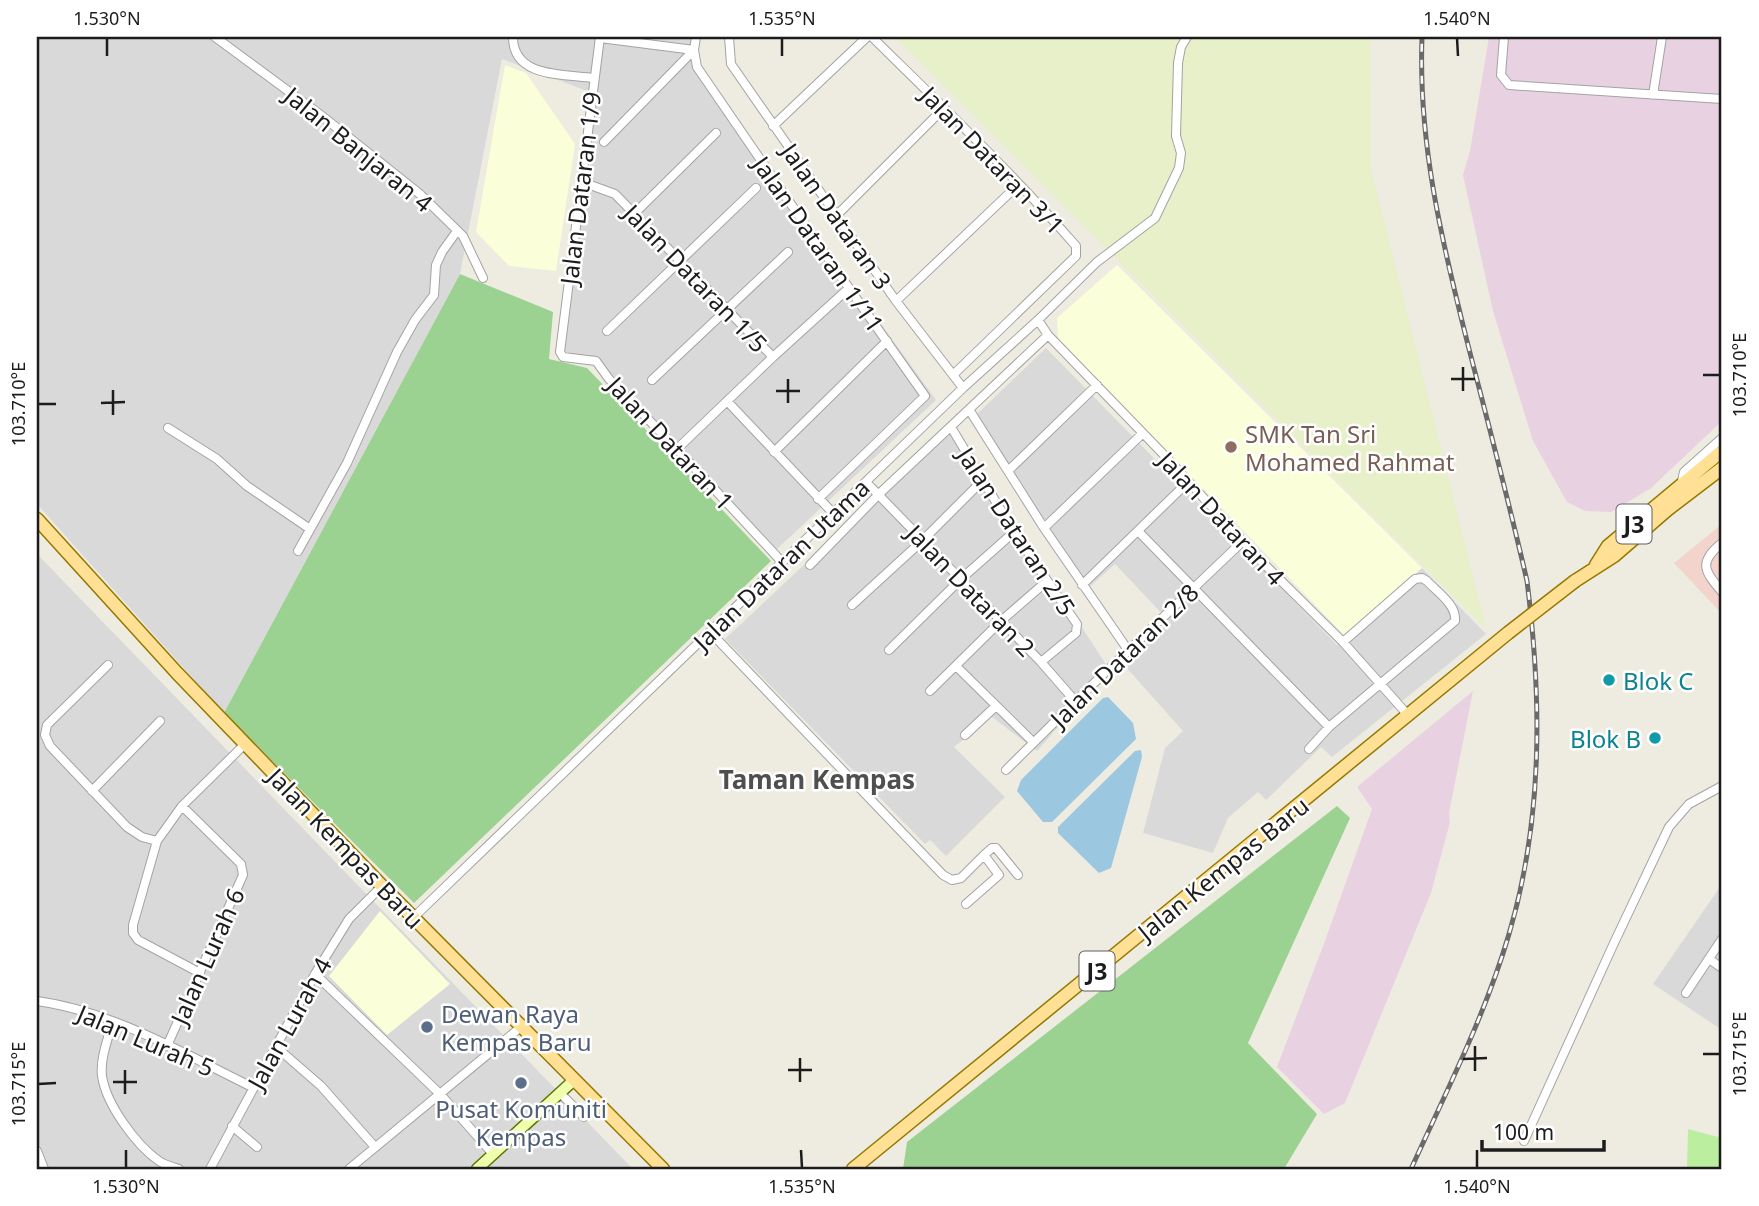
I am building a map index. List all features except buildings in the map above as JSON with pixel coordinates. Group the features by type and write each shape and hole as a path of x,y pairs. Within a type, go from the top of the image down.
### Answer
{"main road":[{"name":"Jalan Kempas Baru","path":"1594,568 1608,546 1722,450"},
{"name":"Jalan Kempas Baru","path":"853,1169 1508,633 1575,581 1614,556 1667,510 1722,468"},
{"path":"1667,510 1722,478"},
{"name":"Jalan Kempas Baru","path":"37,519 245,744 657,1167"},
{"path":"37,534 54,538"}],"street":[{"name":"Jalan Banjaran 4","path":"215,37 332,124 421,195 463,236 483,278"},
{"path":"513,37 514,52 528,67 538,72 594,78"},
{"path":"600,37 694,50"},
{"name":"Jalan Dataran 1/9","path":"560,340 600,37"},
{"path":"604,142 694,50 696,37"},
{"name":"Jalan Dataran 3","path":"729,37 731,64 896,301 963,388"},
{"path":"774,126 869,37"},
{"name":"Jalan Dataran 3/1","path":"869,37 981,144 1076,246 1076,256 954,374"},
{"name":"Jalan Dataran Utama","path":"414,917 963,388 1097,262 1155,218 1179,167 1181,153 1176,125 1178,63 1181,47 1187,37"},
{"path":"1504,37 1501,75 1509,85 1722,99"},
{"path":"1653,95 1662,37"},
{"name":"Jalan Dataran 1/11","path":"694,50 697,67 924,392 925,396 818,499"},
{"path":"837,215 943,109"},
{"path":"634,214 716,133"},
{"name":"Jalan Dataran 1/5","path":"582,182 608,189 615,194 773,357"},
{"path":"896,301 1019,184"},
{"path":"607,331 756,188"},
{"path":"298,551 347,463 397,352 415,320 434,295 436,265 457,231"},
{"path":"652,380 788,252"},
{"path":"677,449 849,288"},
{"name":"Jalan Dataran 4","path":"1038,320 1048,335 1243,541 1343,642 1408,714"},
{"path":"810,565 879,494 1048,335"},
{"name":"Jalan Dataran 1","path":"560,340 563,357 596,361 609,379 782,562"},
{"path":"774,452 887,341"},
{"path":"1009,470 1097,385"},
{"path":"726,401 832,512"},
{"path":"970,411 1044,528 1128,650"},
{"path":"168,428 217,459 247,486 310,529"},
{"name":"Jalan Dataran 2/5","path":"951,428 1014,532 1077,624 1076,634 1041,662"},
{"path":"1044,528 1143,434"},
{"name":"Jalan Kempas Baru","path":"1681,485 1684,472 1722,438"},
{"path":"852,605 982,481"},
{"name":"Jalan Dataran 2","path":"866,482 1041,662 1075,701"},
{"path":"1082,585 1188,482"},
{"path":"1138,531 1329,727"},
{"path":"889,650 961,579 1014,532"},
{"name":"Jalan Dataran 2/8","path":"1006,770 1243,541"},
{"path":"1722,542 1710,552 1706,570 1722,592"},
{"path":"1309,749 1329,727 1455,621 1456,616 1444,598 1422,578 1415,579 1343,642"},
{"path":"930,691 1001,621 1047,581"},
{"path":"710,633 943,875 952,880 961,878 992,848 996,848 1018,875"},
{"path":"108,666 47,725 45,735 50,746 127,827 142,837 157,841"},
{"path":"956,666 1033,742"},
{"path":"965,735 996,706"},
{"path":"92,791 160,721"},
{"path":"200,973 138,940 133,933 133,925 157,841 182,806 245,744"},
{"path":"1524,1141 1669,827 1689,804 1722,786"},
{"name":"Jalan Lurah 6","path":"167,1046 243,875 241,864 182,806"},
{"path":"966,904 999,875 984,855"},
{"name":"Jalan Lurah 4","path":"210,1169 315,974 349,919 382,886"},
{"path":"1686,993 1722,939"},
{"path":"1709,959 1722,968"},
{"path":"315,974 440,1094 494,1154"},
{"name":"Jalan Lurah 5","path":"37,1001 73,1007 167,1046 252,1087"},
{"path":"112,1023 103,1057 102,1074 106,1093 134,1137 161,1162 179,1169"},
{"path":"349,1169 522,1026"},
{"path":"275,1046 321,1086 375,1147"},
{"path":"478,1169 574,1080"},
{"path":"560,1093 584,1117"},
{"path":"232,1126 257,1147"},
{"path":"37,1151 44,1169"}],"shaded area":[{"path":"37,37 696,37 693,63 936,400 776,550 596,361 565,352 587,91 502,59 460,274 224,713 37,504"},
{"path":"895,37 1370,37 1371,169 1486,629"},
{"path":"1489,37 1722,37 1722,421 1651,488 1611,512 1585,511 1567,502 1533,441 1493,311 1463,175 1470,151"},
{"path":"505,65 526,73 575,144 556,271 509,266 476,232"},
{"name":"SMK Tan Sri Mohamed Rahmat","path":"1117,265 1422,568 1346,637 1058,338 1057,318"},
{"path":"1046,348 1337,645 1422,568 1486,634 1332,757 1321,747 1266,800 1258,792 1228,818 1213,853 1143,833 1165,748 1183,731 1125,666 1169,621 1115,564 1084,592 972,419"},
{"path":"951,427 1109,669 1037,751 992,717 954,747 1005,797 946,856 930,840 925,844 725,639"},
{"path":"1722,524 1722,614 1674,563"},
{"path":"37,554 633,1169 37,1169"},
{"path":"1473,691 1449,813 1450,822 1431,893 1345,1103 1324,1114 1277,1067 1372,809 1357,787"},
{"path":"1722,884 1722,1030 1653,984"},
{"path":"380,911 450,984 387,1035 329,976"}],"green space":[{"path":"460,274 553,312 549,359 587,368 771,561 414,903 224,713"},
{"path":"1337,806 1350,818 1248,1043 1317,1114 1284,1169 903,1169 907,1142"},
{"path":"1688,1129 1722,1138 1722,1169 1687,1169"}],"water":[{"path":"1108,697 1133,723 1136,739 1052,822 1043,822 1017,791 1021,780 1103,698"},
{"path":"1141,750 1142,757 1111,868 1099,873 1058,833 1058,827 1135,751"}],"railway":[{"path":"1411,1169 1477,1024 1509,934 1520,891 1534,803 1537,715 1527,581 1458,307 1434,192 1424,115 1422,37"}],"place":[{"name":"SMK Tan Sri Mohamed Rahmat","path":"1231,447"},
{"name":"Blok C","path":"1609,680"},
{"name":"Blok B","path":"1655,738"},
{"name":"Dewan Raya Kempas Baru","path":"427,1027"},
{"name":"Pusat Komuniti Kempas","path":"521,1083"}],"district":[{"name":"Taman Kempas","path":"817,779"}]}
